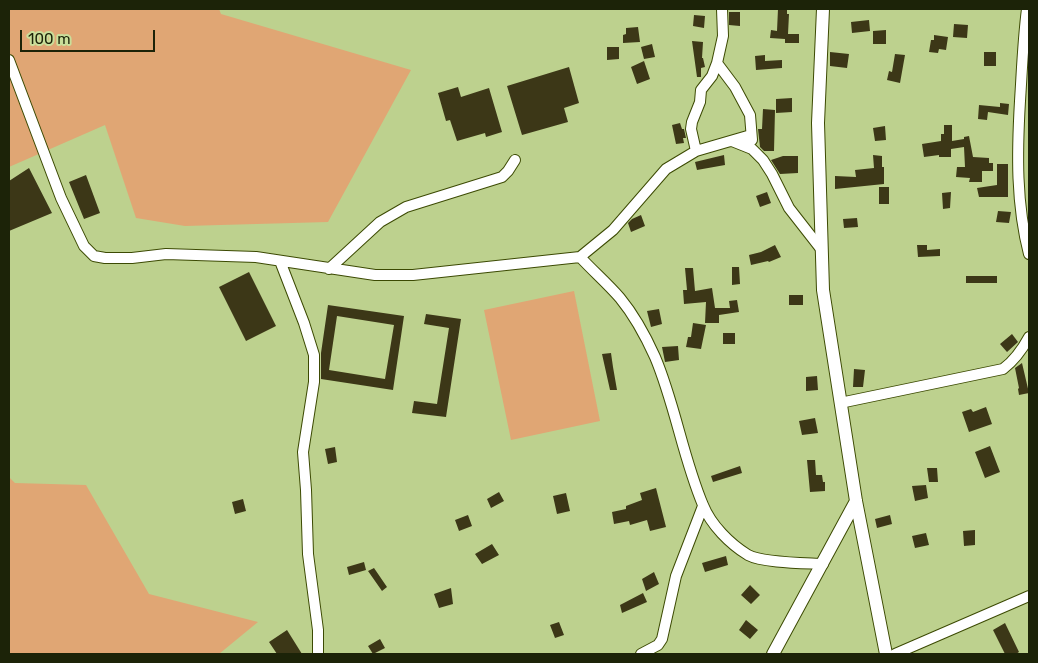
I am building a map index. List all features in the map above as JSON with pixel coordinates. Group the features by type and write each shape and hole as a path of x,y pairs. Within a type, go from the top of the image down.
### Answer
{"street":[{"path":"696,151 691,129 692,122 700,102 701,90 712,76 717,63 724,36 722,9"},
{"path":"824,9 818,123 822,290 856,501 886,654"},
{"path":"1027,9 1023,40 1018,169 1023,231 1029,254"},
{"path":"9,60 60,198 84,246 94,256 105,258 132,258 166,254 256,257 375,275 413,275 580,258 613,230 666,169 696,151 751,135"},
{"path":"717,63 735,87 750,115 752,149"},
{"path":"732,142 752,149 763,160 789,208 821,249"},
{"path":"330,269 380,222 406,207 502,177 508,172 515,160"},
{"path":"580,258 620,298 638,324 655,356 703,506 717,528 738,548 751,556 767,560 823,564"},
{"path":"280,261 314,355 314,382 302,452 306,490 308,554 318,630 318,654"},
{"path":"840,403 1003,369 1021,351 1029,337"},
{"path":"773,654 856,501"},
{"path":"641,654 658,645 662,639 676,576 703,506"},
{"path":"895,654 1029,596"}],"shaded area":[{"path":"9,9 219,9 221,14 411,70 328,222 185,226 136,218 105,125 9,167"},
{"path":"574,291 600,421 511,440 484,310"},
{"path":"9,477 15,483 86,485 149,594 258,622 219,654 9,654"}],"building":[{"path":"778,9 787,9 787,14 789,14 788,34 799,34 799,43 785,43 785,39 770,38 771,30 777,31"},
{"path":"729,12 740,12 740,26 729,25"},
{"path":"694,15 705,16 704,28 693,26"},
{"path":"869,20 870,31 852,33 851,22"},
{"path":"954,24 968,25 967,38 953,37"},
{"path":"638,27 640,42 623,43 623,35 626,34 626,28"},
{"path":"886,30 886,44 873,44 873,31"},
{"path":"934,35 948,37 946,50 939,49 938,53 929,52"},
{"path":"692,41 703,42 702,58 705,67 701,68 701,77 697,77"},
{"path":"652,44 655,57 644,59 641,47"},
{"path":"607,47 619,47 619,59 607,60"},
{"path":"830,52 849,54 847,68 830,66"},
{"path":"984,52 996,52 996,66 984,66"},
{"path":"895,54 905,55 900,83 887,80 889,71 892,72"},
{"path":"765,55 765,61 782,60 782,68 756,70 755,56"},
{"path":"644,61 650,79 637,84 631,67"},
{"path":"569,67 579,103 564,108 568,122 522,135 507,86"},
{"path":"458,87 461,97 489,88 502,132 486,137 485,133 457,141 450,120 446,121 438,93"},
{"path":"792,98 792,112 776,113 776,99"},
{"path":"1000,103 1009,104 1008,115 988,112 987,120 978,119 979,105 1000,107"},
{"path":"763,109 775,110 774,151 764,151 760,147 758,129 762,129"},
{"path":"680,123 686,138 683,138 684,143 676,144 672,125"},
{"path":"944,125 952,125 952,141 969,136 973,157 989,158 989,163 993,163 993,171 982,171 982,182 969,182 970,178 956,177 957,167 965,167 964,147 951,149 951,157 939,157 939,155 924,157 922,144 941,141 941,134 944,134"},
{"path":"885,126 886,140 875,141 873,128"},
{"path":"724,155 725,165 697,170 695,162"},
{"path":"873,155 882,156 884,184 835,189 835,176 856,177 855,170 874,168"},
{"path":"783,156 798,156 798,173 780,174 771,160"},
{"path":"997,164 1008,164 1008,197 979,197 977,188 997,185"},
{"path":"29,168 52,213 9,231 9,181"},
{"path":"86,175 100,213 84,219 69,182"},
{"path":"879,187 889,187 889,204 879,204"},
{"path":"767,192 771,203 760,207 756,196"},
{"path":"951,192 950,208 943,209 942,193"},
{"path":"998,211 1011,212 1009,223 996,222"},
{"path":"641,215 645,226 631,232 628,223"},
{"path":"857,218 858,227 844,228 843,219"},
{"path":"775,245 781,257 769,262 751,265 749,255 761,252"},
{"path":"917,245 927,245 927,250 940,249 940,256 918,257"},
{"path":"732,267 739,267 740,284 732,285"},
{"path":"685,268 693,268 695,291 712,288 715,308 730,308 729,301 737,300 739,312 719,315 719,323 705,323 706,302 684,304 683,290 687,290"},
{"path":"249,272 276,326 246,341 219,287"},
{"path":"966,276 997,276 997,283 966,283"},
{"path":"789,295 803,295 803,305 789,305"},
{"path":"328,305 404,316 393,390 321,379 321,353","holes":["337,316 394,325 385,379 329,370"]},
{"path":"659,309 662,324 651,327 647,311"},
{"path":"426,314 461,319 446,417 412,413 414,401 437,404 449,328 424,324"},
{"path":"693,323 706,325 701,349 686,347 688,337 691,337"},
{"path":"723,333 735,333 735,344 723,344"},
{"path":"1012,334 1018,342 1007,352 1000,344"},
{"path":"678,346 679,360 665,362 662,347"},
{"path":"611,353 617,390 610,390 602,354"},
{"path":"1022,363 1029,393 1019,395 1015,368"},
{"path":"854,369 865,370 863,387 853,387"},
{"path":"817,376 818,390 806,391 806,377"},
{"path":"986,407 992,424 969,432 962,412 971,409 973,412"},
{"path":"815,418 818,433 802,435 799,421"},
{"path":"990,446 1000,472 985,478 975,452"},
{"path":"335,447 337,462 328,464 325,449"},
{"path":"807,460 815,460 816,475 822,475 823,482 825,482 825,491 810,492"},
{"path":"740,466 742,473 713,482 711,476"},
{"path":"927,468 937,468 938,482 929,482"},
{"path":"926,485 928,498 915,501 912,486"},
{"path":"656,488 666,527 650,531 647,520 630,525 629,521 614,524 612,512 626,509 626,506 642,500 640,493"},
{"path":"499,492 504,501 491,508 487,499"},
{"path":"566,493 570,511 557,514 553,496"},
{"path":"243,499 246,511 235,514 232,502"},
{"path":"468,515 472,526 459,531 455,520"},
{"path":"890,515 892,524 877,528 875,519"},
{"path":"975,530 975,545 964,546 963,531"},
{"path":"926,533 929,545 915,548 912,536"},
{"path":"492,544 499,555 482,564 475,554"},
{"path":"726,556 728,565 705,572 702,563"},
{"path":"364,562 366,570 349,575 347,567"},
{"path":"374,568 387,587 382,591 368,571"},
{"path":"654,572 659,584 646,591 642,579"},
{"path":"750,585 760,595 751,604 741,595"},
{"path":"451,588 453,604 439,608 434,594"},
{"path":"643,593 647,602 622,613 620,605"},
{"path":"746,620 758,630 750,639 739,630"},
{"path":"559,622 564,635 555,638 550,625"},
{"path":"1005,623 1019,652 1016,654 1005,654 993,630"},
{"path":"287,630 302,654 277,654 269,642"},
{"path":"380,639 385,648 373,654 368,646"}]}
